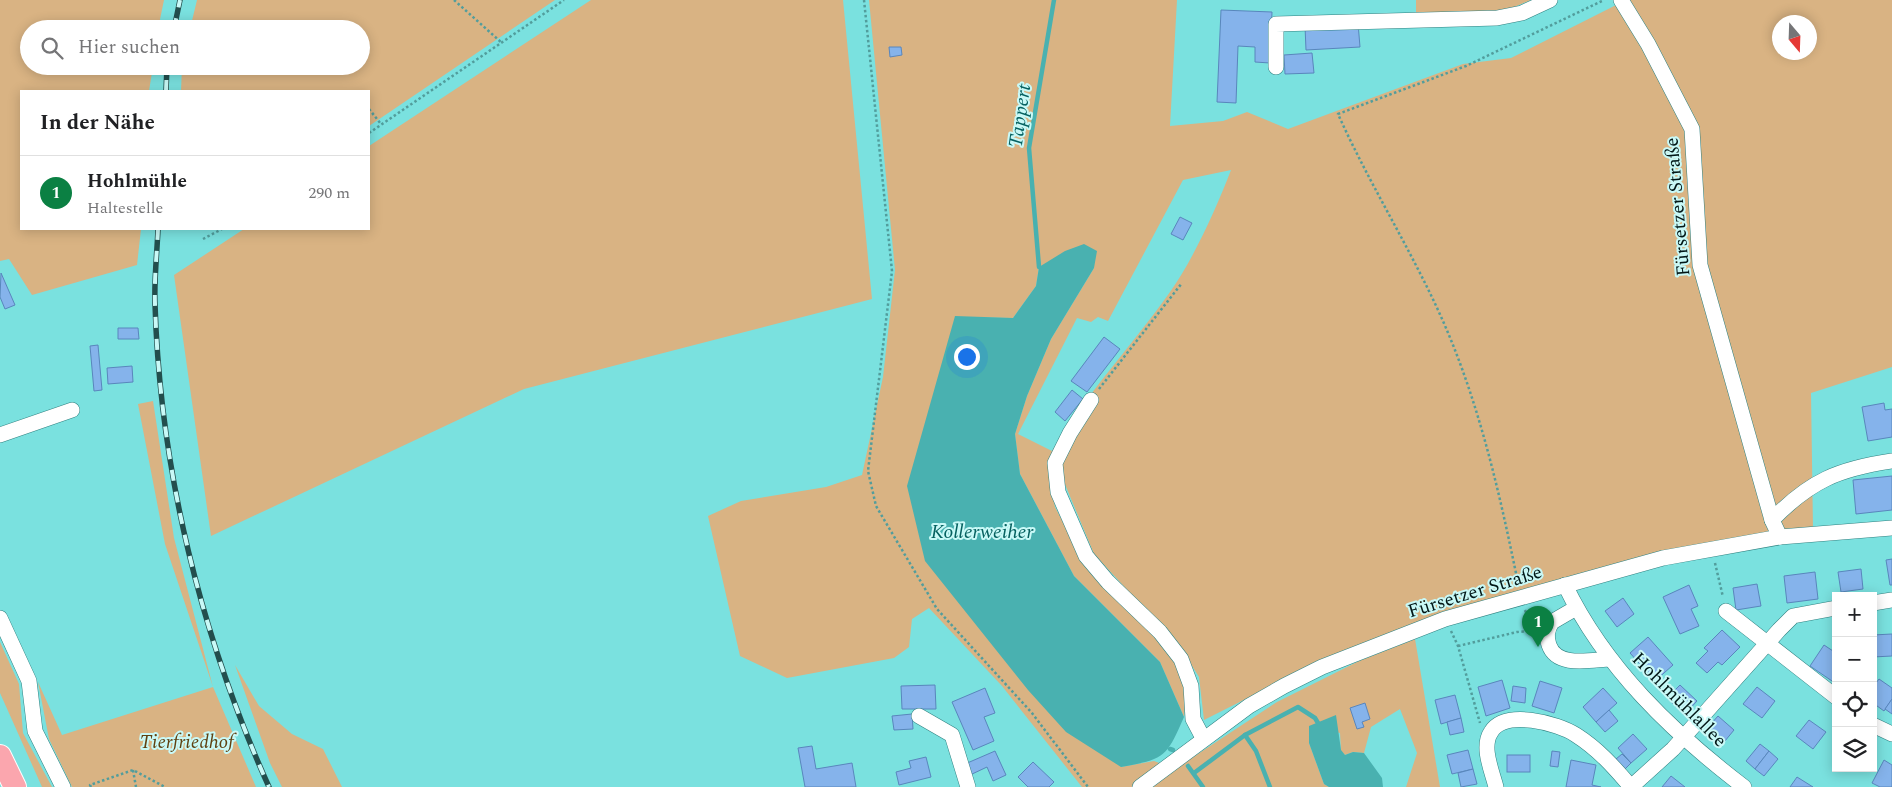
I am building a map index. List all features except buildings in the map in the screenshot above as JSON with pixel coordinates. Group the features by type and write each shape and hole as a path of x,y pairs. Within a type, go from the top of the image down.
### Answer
{"highway":[{"path":"0,756 14,787"}],"street":[{"path":"1276,67 1276,24 1497,18 1522,13 1550,0"},
{"name":"Fürsetzer Straße","path":"1621,0 1648,44 1692,129 1700,266 1772,520 1780,537"},
{"path":"1091,400 1070,433 1055,464 1058,492 1086,556 1108,582 1160,632 1181,659 1191,686 1192,719 1203,738"},
{"path":"0,435 72,410"},
{"path":"1772,520 1818,481 1863,465 1892,461"},
{"name":"Fürsetzer Straße","path":"1140,787 1248,706 1322,667 1445,619 1663,558 1780,537 1892,528"},
{"name":"Hohlmühlallee","path":"1565,585 1576,608 1610,659 1683,738 1744,787"},
{"path":"1877,602 1892,600"},
{"name":"Hohlmühlallee","path":"1576,608 1552,622 1547,638 1550,648 1558,657 1568,661 1610,659"},
{"path":"1496,787 1487,748 1490,732 1499,723 1515,720 1553,724 1574,733 1607,758 1631,787 1683,738 1794,616 1832,609"},
{"path":"1726,611 1832,694"},
{"path":"0,618 28,681 34,731 63,787"},
{"path":"919,716 952,735 968,787"},
{"path":"1877,726 1892,734"}],"path":[{"path":"454,0 502,43"},
{"path":"370,132 564,0"},
{"path":"864,0 892,271 868,471 876,506 937,609 1032,713 1088,787"},
{"path":"1534,639 1521,597 1504,512 1476,408 1439,312 1338,114 1466,66 1604,0"},
{"path":"370,110 381,124"},
{"path":"203,240 220,230"},
{"path":"1091,400 1182,283"},
{"path":"1712,550 1726,611"},
{"path":"1445,619 1458,646 1477,721 1490,732"},
{"path":"1458,646 1517,632 1532,631"},
{"path":"133,770 136,787"},
{"path":"91,787 90,785 133,770 165,787"}],"green space":[{"path":"0,0 164,0 160,20 20,20 20,75 152,75 149,90 20,90 20,230 141,230 137,265 32,295 9,259 0,261"},
{"path":"197,0 555,0 370,125 370,90 181,90 182,75 370,75 370,20 192,20"},
{"path":"591,0 843,0 872,299 524,389 211,536 174,275 242,230 370,230 370,145"},
{"path":"869,0 1177,0 1170,126 1223,121 1247,112 1288,129 1463,64 1511,58 1626,0 1892,0 1892,367 1811,393 1813,529 1767,534 1325,659 1204,720 1199,677 1180,647 1094,554 1052,453 1048,467 1055,507 1083,560 1158,637 1178,664 1187,689 1184,717 1160,662 1074,576 1020,474 1015,434 1027,396 1051,339 1094,268 1039,267 1036,286 1013,318 955,317 1121,767 1154,761 1175,769 1277,702 1359,661 1415,639 1440,787 1406,787 1417,753 1400,709 1371,727 1364,753 1353,752 1345,755 1341,751 1340,733 1309,726 1309,743 1324,784 1329,787 1082,787 1002,686 929,608 912,619 909,647 894,658 787,678 740,656 708,516 741,501 826,487 862,475 883,377 895,270","holes":["1231,170 1219,201 1179,279 1079,410 1052,451 1018,434 1077,318 1091,322 1098,317 1108,321 1183,180"]},
{"path":"1416,0 1531,0 1493,16 1416,14"},
{"path":"153,401 174,538 213,687 165,544 138,404"},
{"path":"0,642 19,684 23,733 52,787 42,787 0,693"},
{"path":"235,665 259,706 292,734 323,749 342,787 282,787 270,763"},
{"name":"Tierfriedhof","path":"38,682 62,735 213,687 256,787 72,787 49,739"}],"water":[{"name":"Kollerweiher","path":"1084,244 1097,251 1094,268 1051,339 1027,396 1015,434 1020,474 1074,576 1160,662 1184,717 1173,741 1162,754 1147,762 1121,767 1066,732 1028,690 925,561 907,486 955,316 1013,318 1036,286 1039,267 1065,251"},
{"path":"1336,715 1341,750 1345,755 1353,752 1364,753 1382,778 1383,787 1329,787 1324,784 1309,743 1309,726"}],"waterway":[{"name":"Tappert","path":"1039,267 1029,148 1054,0"},
{"path":"1245,735 1298,707 1315,718 1318,723"},
{"name":"Tappert","path":"1194,773 1245,735 1256,751 1270,787"},
{"name":"Tappert","path":"1188,766 1203,787"}],"railway":[{"path":"176,20 180,0"},
{"path":"166,90 167,75"},
{"path":"158,230 155,295 159,366 165,428 175,490 204,612 223,671 269,787"}],"place":[{"name":"Hohlmühle","path":"1538,647"}]}
